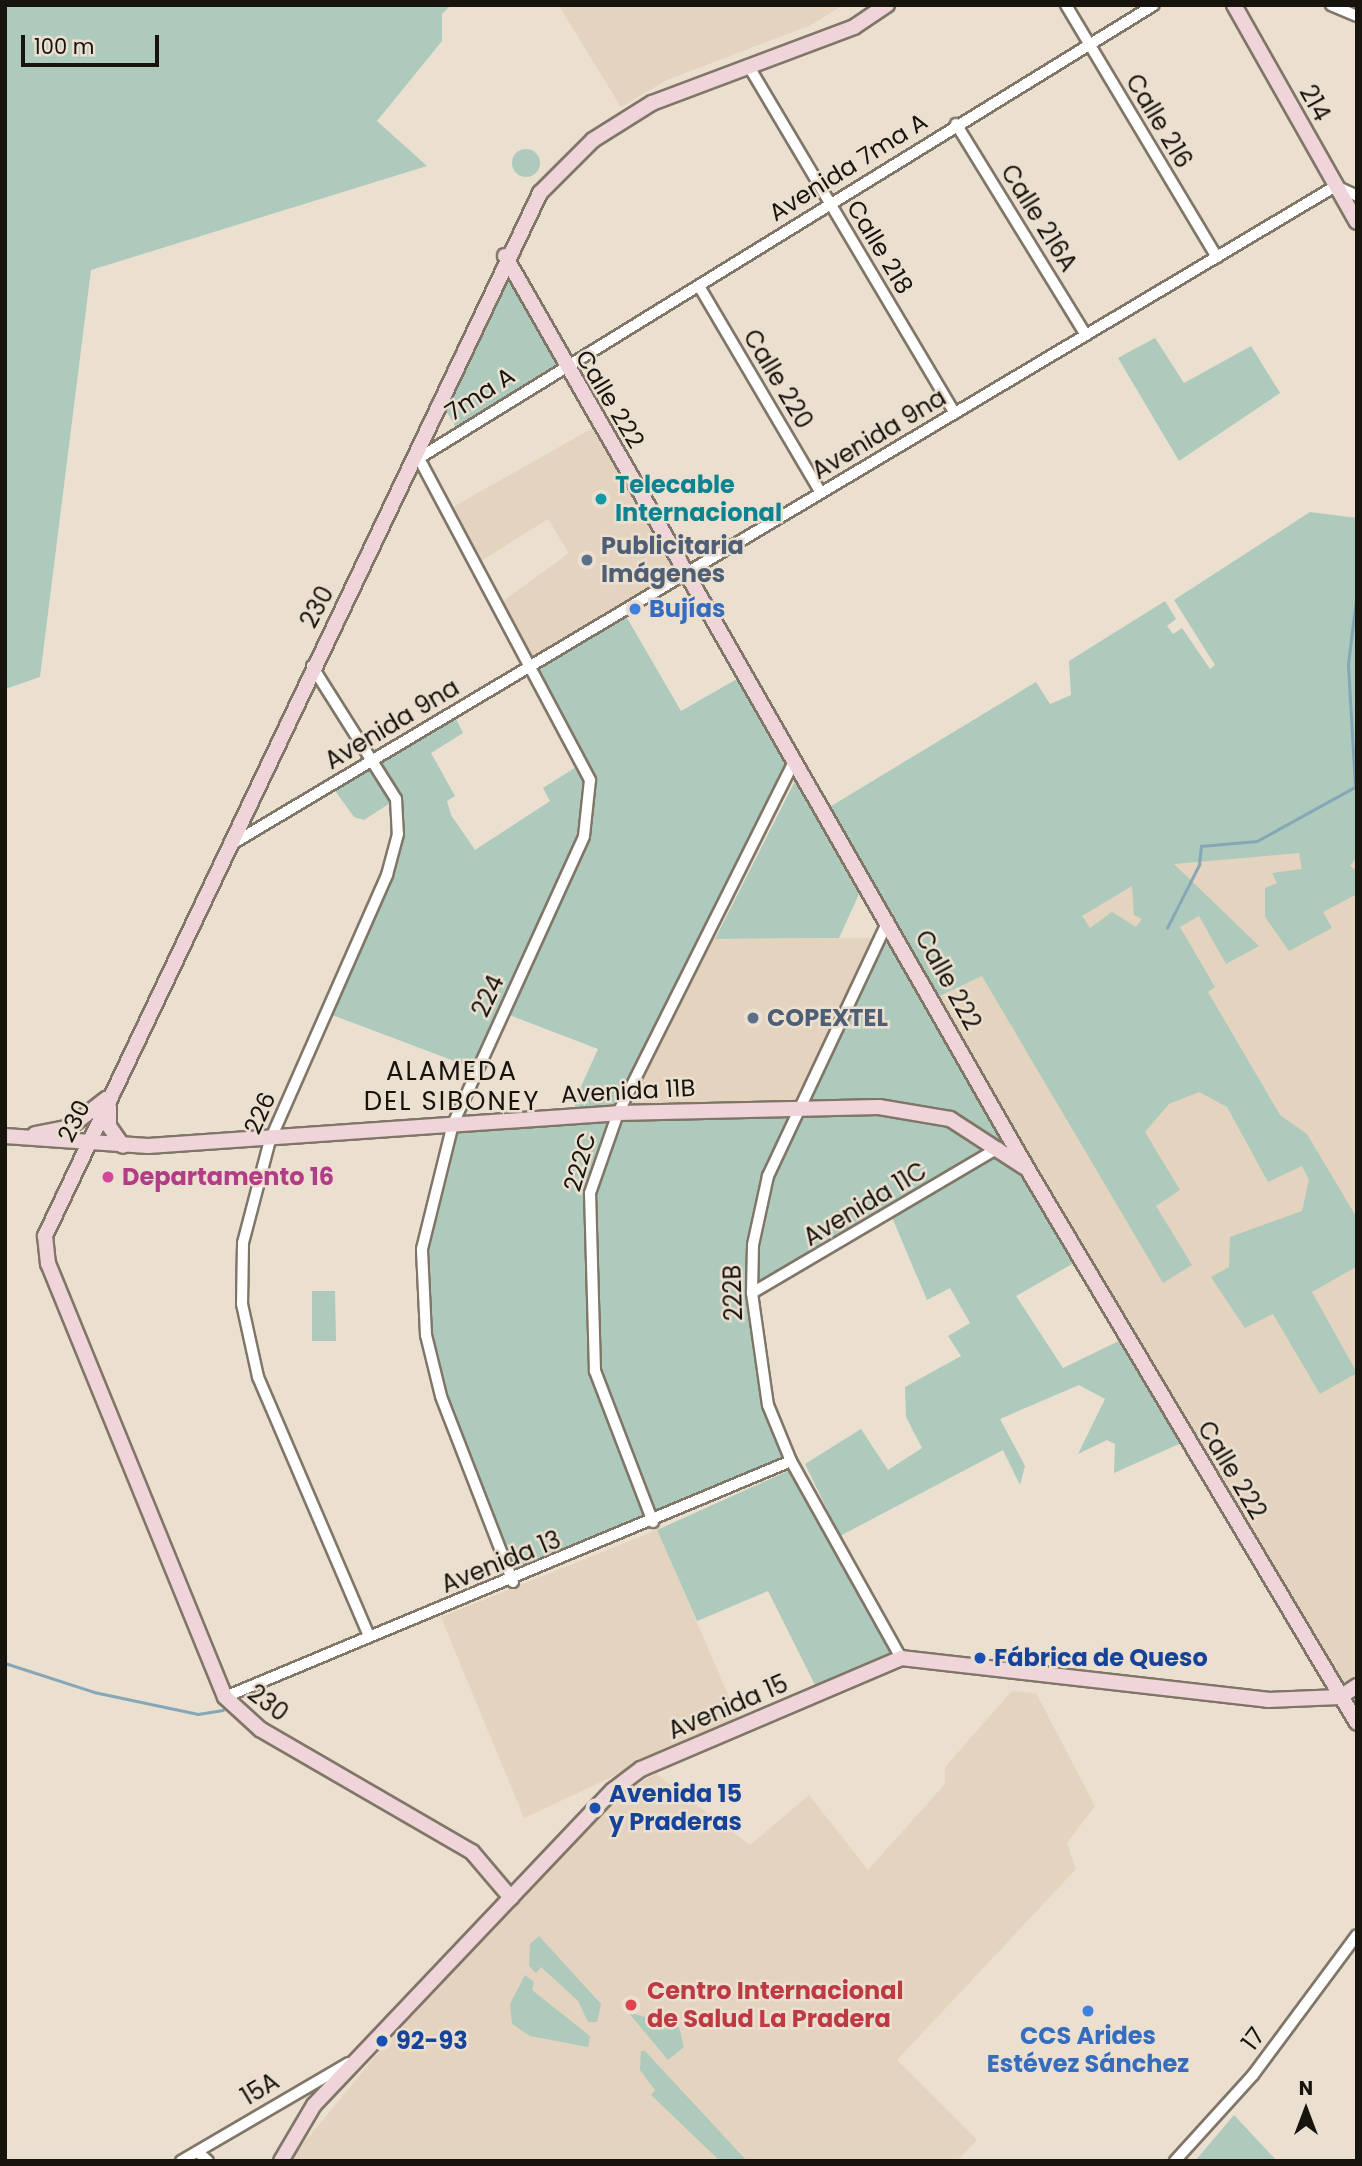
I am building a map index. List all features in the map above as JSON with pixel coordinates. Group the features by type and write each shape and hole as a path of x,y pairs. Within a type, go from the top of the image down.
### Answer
{"street":[{"name":"230","path":"511,1898 472,1852 260,1729 225,1697 45,1255 45,1236 312,665 419,458 505,256 540,193 593,141 652,103 854,27 887,5"},
{"name":"Calle 216","path":"1066,5 1217,257"},
{"name":"Avenida 7ma A","path":"563,364 699,286 828,202 1154,5"},
{"name":"214","path":"1234,5 1357,222"},
{"path":"1331,5 1357,16"},
{"name":"Calle 218","path":"748,65 955,414"},
{"name":"Calle 216A","path":"956,124 1086,335"},
{"path":"1336,186 1357,196"},
{"name":"Avenida 9na","path":"228,846 1336,186"},
{"name":"Calle 222","path":"505,256 563,364 888,920 1028,1170 1357,1723"},
{"name":"Calle 220","path":"699,286 821,493"},
{"name":"7ma A","path":"419,458 563,364"},
{"name":"224","path":"419,458 530,667 584,762 590,818 453,1124 425,1220 426,1335 441,1396 513,1582"},
{"name":"226","path":"312,665 396,799 398,817 387,875 270,1140 243,1242 247,1335 258,1377 369,1636"},
{"name":"222C","path":"653,1522 606,1411 588,1313 590,1194 618,1113 794,762"},
{"name":"222B","path":"888,920 798,1108 760,1203 751,1293 761,1378 791,1461 901,1658"},
{"path":"11,1136 83,1119 122,1074"},
{"path":"111,1096 109,1126 123,1146"},
{"name":"Avenida 11B","path":"11,1136 88,1145 123,1146 270,1140 618,1113 798,1108 915,1110 950,1119 1028,1170"},
{"name":"Avenida 11C","path":"751,1293 998,1148"},
{"name":"Avenida 13","path":"225,1697 369,1636 513,1582 791,1461"},
{"name":"Avenida 15","path":"281,2161 314,2105 613,1790 641,1769 901,1658 1268,1700 1340,1697"},
{"path":"1340,1697 1357,1686"},
{"name":"17","path":"1175,2161 1253,2075 1357,1935"},
{"name":"15A","path":"181,2161 362,2056"},
{"path":"199,2152 208,2161"}],"shaded area":[{"path":"843,5 811,25 667,80 621,107 559,6"},
{"path":"600,424 686,574 530,667 495,607 569,553 548,519 473,566 444,512"},
{"path":"1357,728 1357,1686 1340,1697 932,999"},
{"name":"COPEXTEL","path":"880,938 798,1108 618,1113 705,939"},
{"path":"657,1530 738,1718 524,1818 441,1617"},
{"name":"Centro Internacional de Salud La Pradera","path":"1012,1691 1036,1693 1095,1806 1067,1843 1076,1869 897,2060 977,2140 957,2161 289,2161 379,2052 617,1796 656,1774 750,1845 809,1795 868,1870 945,1784 945,1767"}],"green space":[{"path":"5,5 451,5 442,14 442,41 377,121 427,166 91,270 40,677 5,689"},
{"path":"526,149 536,153 540,163 536,173 526,177 516,173 512,163 516,153"},
{"path":"505,256 563,364 471,426 455,426 442,404"},
{"path":"1155,338 1184,383 1251,346 1280,393 1179,461 1118,358"},
{"path":"1310,512 1357,518 1357,857 1350,866 1357,871 1357,894 1323,912 1332,928 1289,951 1265,917 1265,888 1277,883 1272,873 1302,869 1299,853 1174,864 1259,946 1226,964 1199,916 1180,927 1215,987 1208,992 1280,1115 1307,1134 1357,1218 1356,1267 1312,1292 1357,1373 1320,1394 1273,1314 1245,1328 1211,1277 1229,1267 1230,1237 1302,1211 1309,1180 1302,1166 1268,1182 1227,1107 1199,1092 1169,1104 1145,1132 1180,1190 1156,1206 1192,1265 1163,1283 982,976 933,999 1081,1259 1016,1296 1063,1368 1127,1337 1188,1440 1114,1473 1115,1444 1107,1440 1078,1454 1105,1399 1079,1385 1000,1419 1025,1466 1020,1485 1003,1450 840,1536 805,1464 861,1429 888,1470 922,1448 906,1417 905,1387 961,1356 948,1336 970,1323 950,1288 927,1300 891,1215 752,1293 761,1378 791,1461 513,1582 426,1335 422,1249 453,1124 575,1116 575,1100 598,1049 504,1013 478,1070 327,1013 387,875 398,834 395,800 364,820 354,817 331,785 453,713 463,733 431,753 455,796 447,801 451,815 475,850 550,801 543,788 584,762 530,667 623,611 681,711 744,675 794,762 619,1113 798,1108 888,920 823,811 1036,682 1050,704 1071,695 1069,661 1165,601 1176,619 1167,626 1173,634 1182,628 1210,669 1215,665 1174,600","holes":["1132,886 1134,915 1142,919 1136,927 1112,912 1090,928 1082,916"]},
{"path":"795,781 859,894 839,938 715,939"},
{"path":"312,1291 335,1291 336,1341 312,1341"},
{"path":"790,1470 891,1655 816,1687 768,1591 697,1621 657,1530"},
{"path":"539,1936 601,2004 597,2022 588,2022 578,2001 541,1967 536,1973 529,1966 530,1944"},
{"path":"525,1975 534,1982 532,1990 590,2036 588,2047 530,2036 512,2024 510,2004"},
{"path":"628,2012 679,2027 684,2047 668,2060"},
{"path":"641,2051 645,2051 747,2161 720,2161 651,2095 655,2090 640,2070"},
{"path":"1234,2115 1277,2161 1195,2161"}],"waterway":[{"path":"1167,928 1199,865 1201,846 1257,841 1355,787 1348,664 1357,591"},
{"path":"5,1663 94,1692 198,1714 223,1710"}],"place":[{"name":"Telecable Internacional","path":"601,499"},
{"name":"Publicitaria Imágenes","path":"587,560"},
{"name":"Bujías","path":"635,609"},
{"name":"COPEXTEL","path":"753,1018"},
{"name":"Departamento 16","path":"108,1177"},
{"name":"Fábrica de Queso","path":"980,1658"},
{"name":"Avenida 15 y Praderas","path":"595,1808"},
{"name":"Centro Internacional de Salud La Pradera","path":"631,2005"},
{"name":"CCS Arides Estévez Sánchez","path":"1088,2011"},
{"name":"92-93","path":"382,2041"}],"district":[{"name":"ALAMEDA DEL SIBONEY","path":"452,1087"}]}
